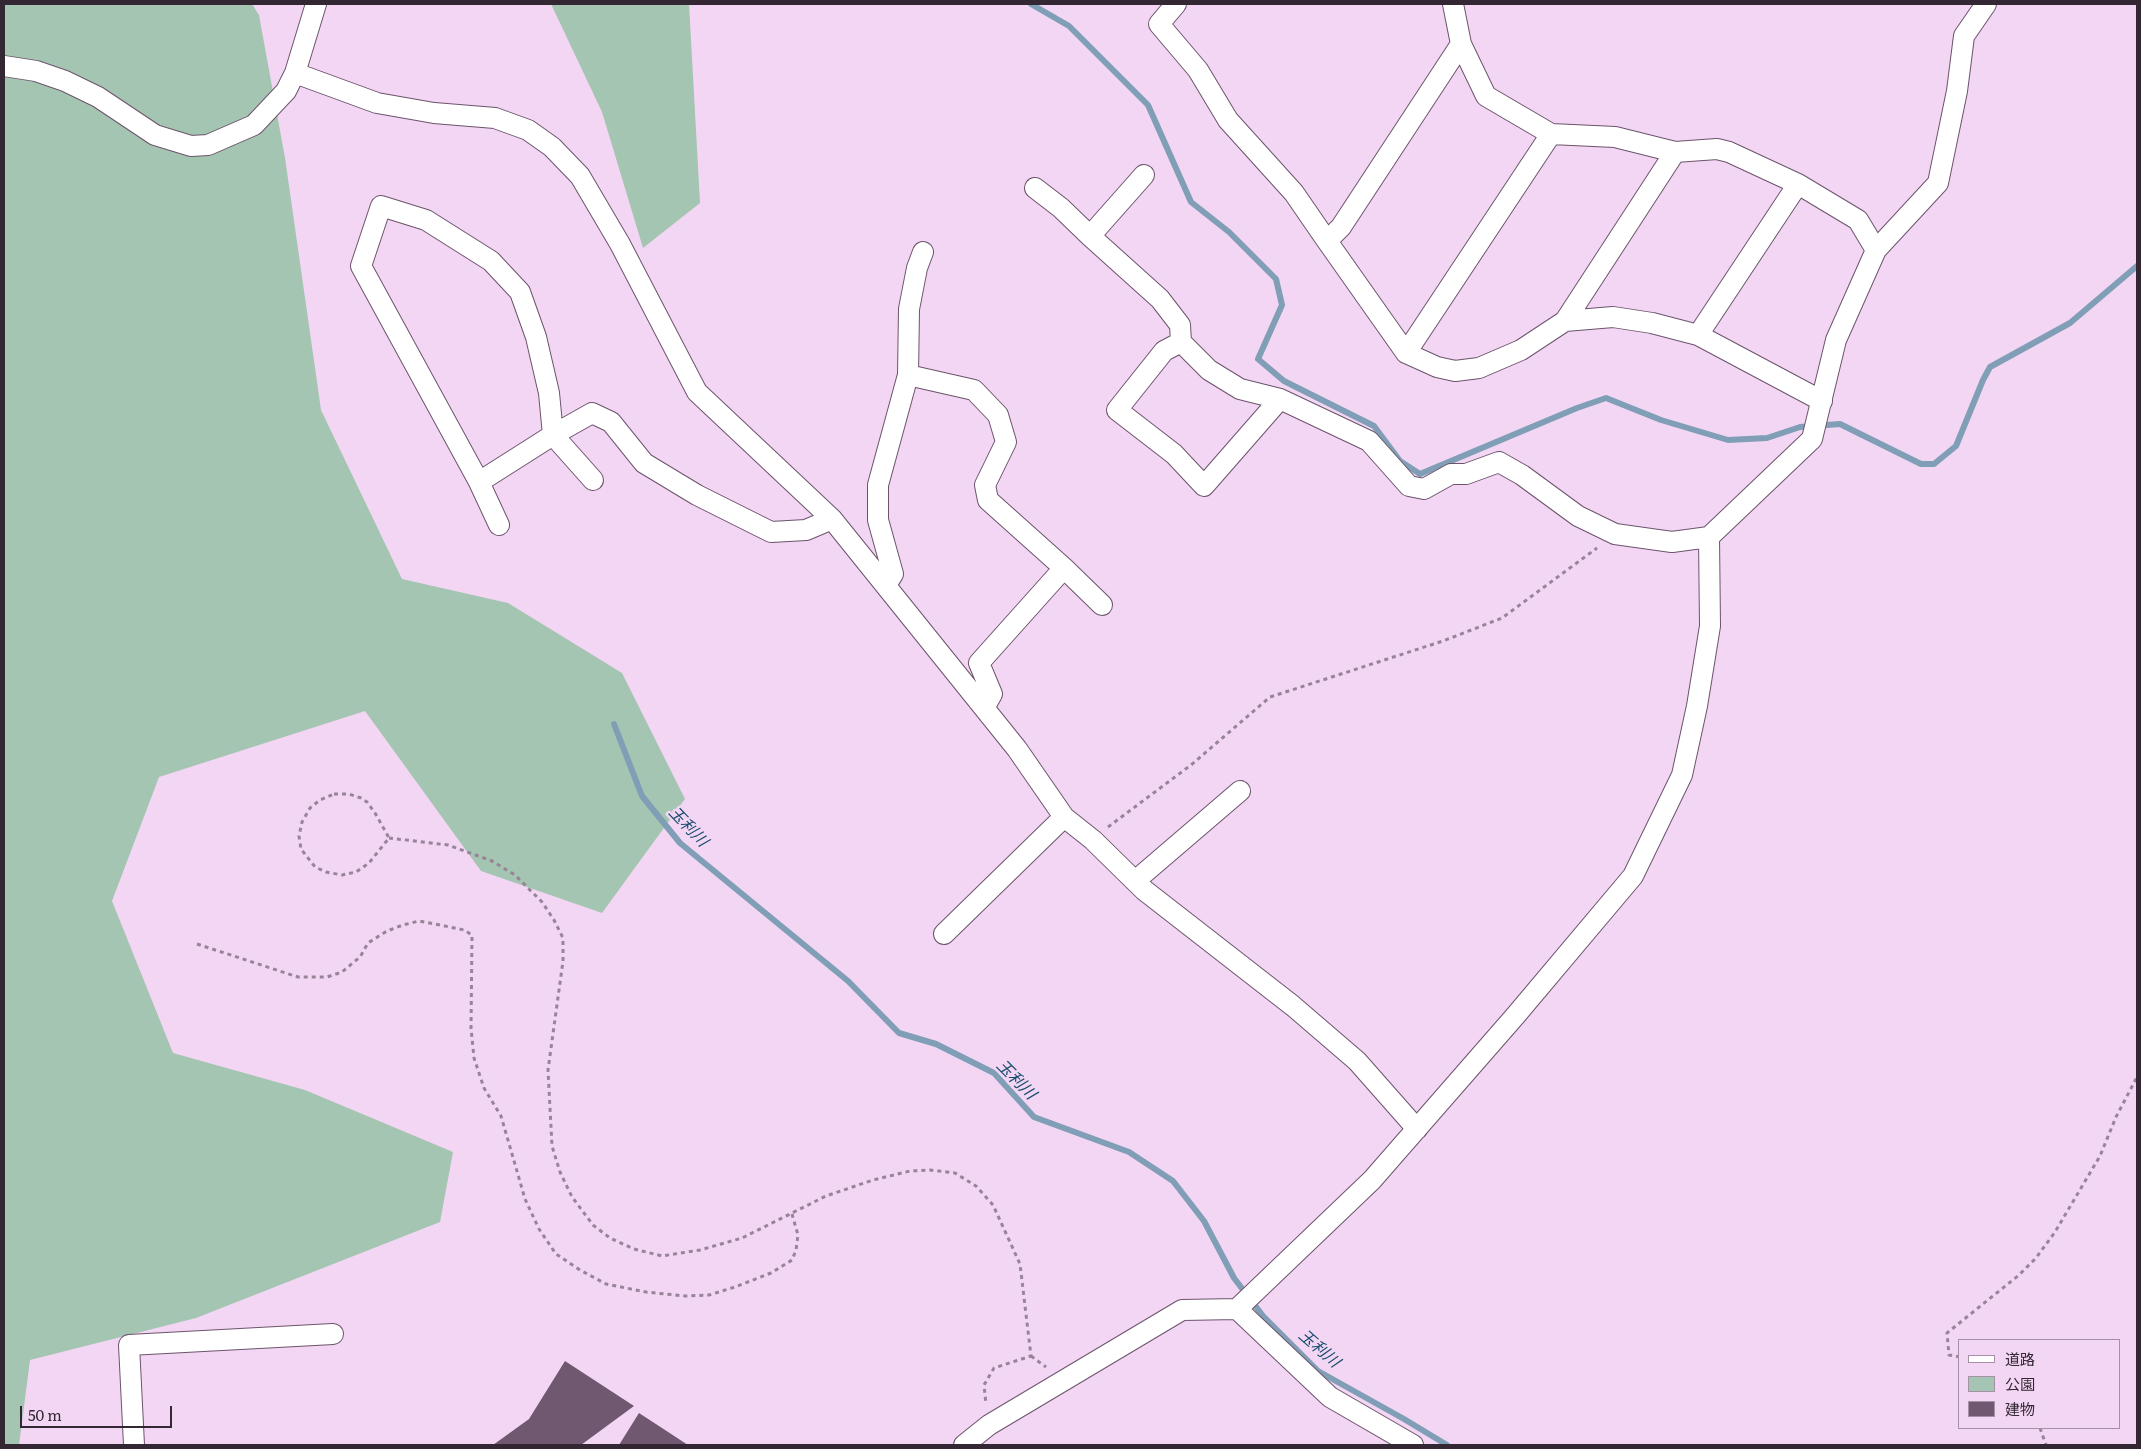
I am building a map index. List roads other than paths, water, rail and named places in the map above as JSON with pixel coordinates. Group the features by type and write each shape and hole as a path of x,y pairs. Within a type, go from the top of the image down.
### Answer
{"street":[{"path":"4,66 36,71 98,97 155,135 191,146 208,145 254,125 286,91 295,73 316,4"},
{"path":"1176,4 1159,24 1198,70 1228,120 1294,193 1406,353 1437,367 1454,371 1479,368 1521,350 1565,321 1675,152"},
{"path":"1453,4 1461,44 1486,96 1551,134 1615,137 1675,152 1717,149 1798,184 1858,220 1876,250"},
{"path":"1035,188 1061,208 1160,299 1180,325 1181,342 1209,370 1240,389 1280,399 1369,441 1409,486 1424,488 1451,474 1466,474 1498,462 1522,474 1578,516 1615,534 1672,542 1709,537 1812,439 1836,340 1876,250 1938,183 1957,91 1964,36 1986,4"},
{"path":"1327,241 1341,227 1461,44"},
{"path":"295,73 377,103 434,113 495,118 528,130 552,147 580,176 620,244 697,392 832,519 1017,749 1064,817 1093,840 1135,881 1293,1006 1357,1060 1417,1129"},
{"path":"1406,353 1551,134"},
{"path":"1090,236 1144,175"},
{"path":"1698,335 1798,184"},
{"path":"499,525 479,482 361,266 381,206 426,220 491,261 520,292 536,337 549,393 553,435 593,480"},
{"path":"886,585 893,574 878,520 878,485 908,375 909,309 917,268 923,252"},
{"path":"1565,321 1613,317 1698,335 1822,400"},
{"path":"1181,342 1164,351 1117,410 1174,454 1204,486 1280,399"},
{"path":"908,375 974,390 998,415 1006,442 985,485 988,500 1102,605"},
{"path":"479,482 553,435 592,413 611,422 644,463 696,495 771,532 806,530 832,519"},
{"path":"964,1445 989,1425 1182,1310 1237,1309 1372,1180 1522,1008 1633,876 1682,775 1698,706 1710,626 1709,537"},
{"path":"984,708 992,694 979,664 1064,568"},
{"path":"1135,881 1240,791"},
{"path":"944,934 1064,817"},
{"path":"1237,1309 1330,1397 1413,1445"},
{"path":"134,1445 129,1345 333,1334"}],"waterway":[{"path":"1031,4 1069,26 1148,105 1191,202 1229,232 1276,279 1282,305 1258,359 1284,381 1374,426 1400,461 1420,474 1577,408 1606,398 1661,420 1728,440 1767,438 1800,427 1840,424 1921,464 1934,464 1956,446 1990,367 2070,323 2137,266"},
{"name":"玉利川","path":"614,724 642,796 680,843 848,981 899,1033 936,1044 994,1073 1034,1117 1129,1152 1173,1181 1204,1221 1234,1278 1263,1316 1318,1371 1447,1445"}]}
